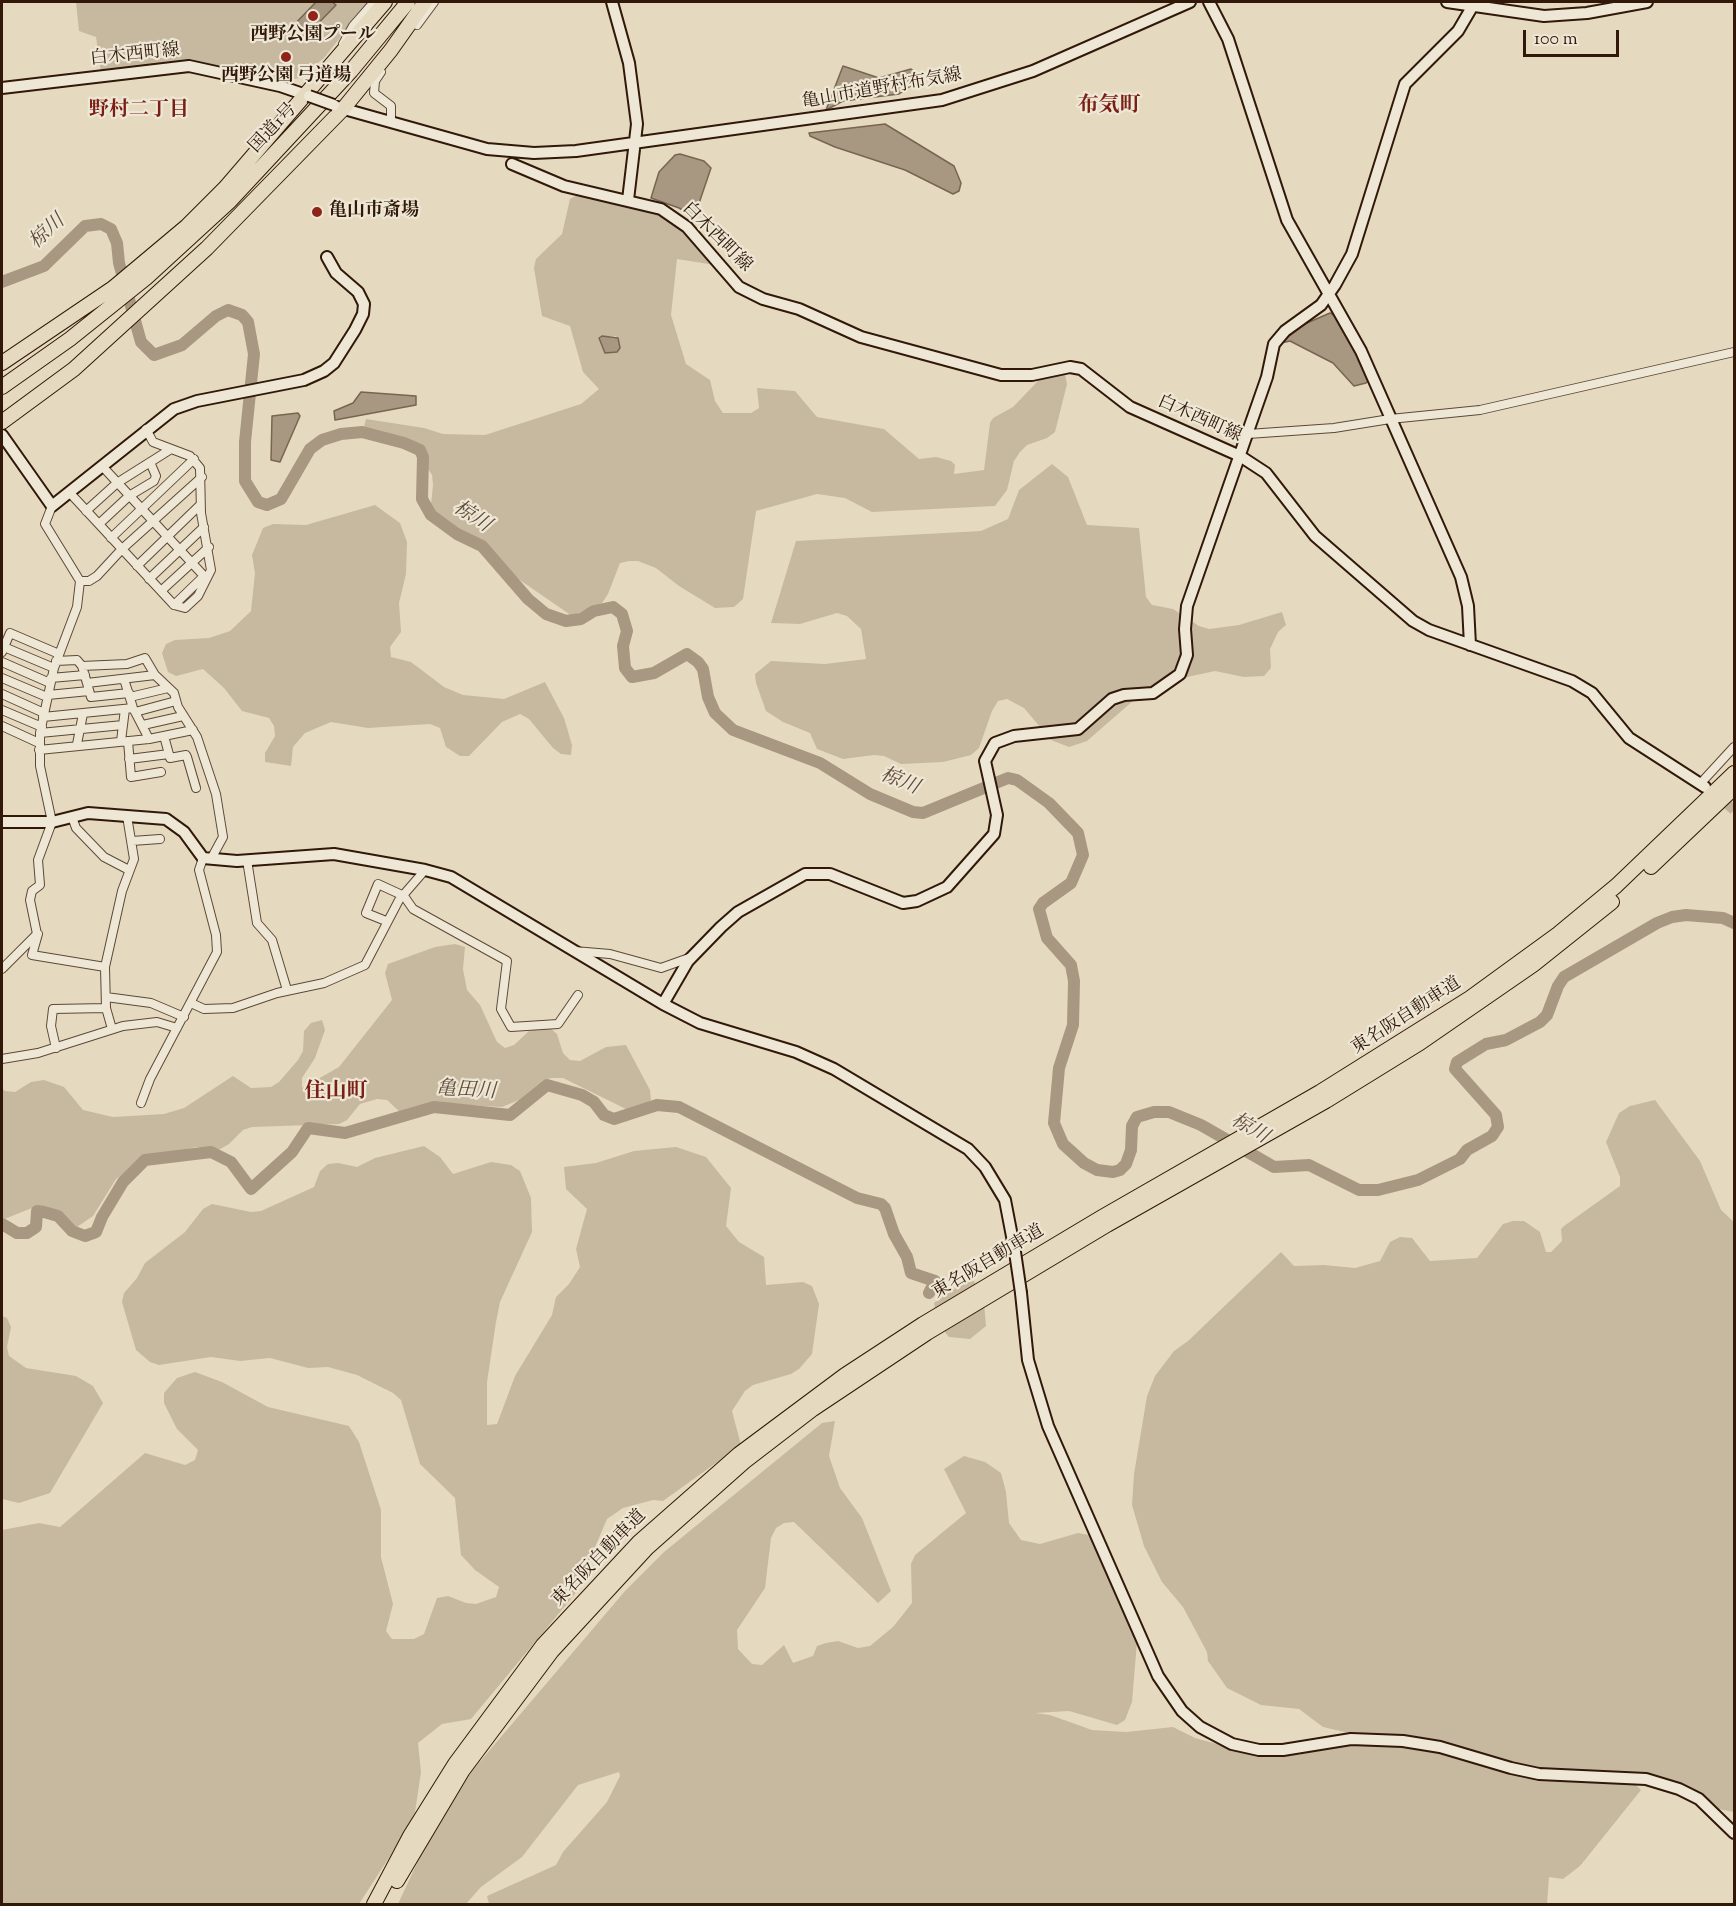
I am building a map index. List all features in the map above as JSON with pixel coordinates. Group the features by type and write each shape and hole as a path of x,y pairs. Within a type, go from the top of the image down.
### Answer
{"highway":[{"path":"2,363 71,318 191,230 385,2"},
{"name":"国道1号","path":"208,221 314,104 397,2"},
{"name":"国道1号","path":"2,387 80,331 191,230 208,221 314,112 408,2"},
{"path":"2,422 49,389 207,248 391,50 425,2"},
{"name":"東名阪自動車道","path":"1267,1129 1432,1023 1543,945 1649,857 1734,773"},
{"name":"東名阪自動車道","path":"374,1905 431,1802 513,1684 578,1605 670,1513 771,1428 873,1356 1030,1258 1202,1166 1430,1036 1533,965 1632,884 1734,788"},
{"name":"東名阪自動車道","path":"385,1905 438,1809 514,1698 585,1612 677,1520 778,1435 888,1358 1202,1166"}],"street":[{"path":"340,53 353,26 374,2"},
{"path":"391,122 391,106 376,96 373,88 375,81 434,2"},
{"path":"612,2 635,99 635,142 628,200"},
{"name":"亀山市道野村布気線","path":"635,142 942,100 1033,71 1190,2"},
{"path":"1209,2 1228,39 1287,220 1361,351 1461,577 1468,606 1470,645"},
{"path":"1447,2 1474,4 1526,15 1558,16 1647,2"},
{"path":"663,1004 691,957 738,912 805,874 830,874 903,903 917,901 947,887 994,834 997,815 987,774 987,754 999,740 1078,729 1115,697 1153,693 1180,674 1186,661 1187,606 1268,377 1277,339 1329,295 1352,254 1405,84 1458,31 1474,4"},
{"name":"白木西町線","path":"2,88 189,66 261,82 461,143 501,151 560,152 635,142"},
{"name":"白木西町線","path":"512,164 564,186 661,208 676,218 696,237 733,281 763,299 799,309 861,337 1002,375 1032,375 1076,368 1087,373 1117,399 1145,415 1240,456 1266,474 1278,486 1315,536 1413,621 1470,645 1572,681 1592,693 1629,738 1703,785"},
{"path":"105,967 32,955 38,934 30,900 32,891 40,885 38,860 52,822 39,746 41,730 56,661 77,607 80,581 45,524 52,506 146,429 174,410 197,401 304,380 324,371 343,351 361,321 364,308 363,299 336,273 327,257"},
{"path":"1248,434 1334,428 1390,419 1480,410 1734,352"},
{"path":"69,492 174,605 185,608 198,596 211,570 200,506 202,477 200,468 194,459 153,442 146,429"},
{"path":"2,435 52,506"},
{"path":"86,511 117,483 171,449"},
{"path":"111,538 194,459"},
{"path":"99,524 129,496 154,481 156,476 150,462"},
{"path":"102,466 206,577"},
{"path":"80,581 89,581 97,576 122,549 155,522 202,477"},
{"path":"137,566 200,506"},
{"path":"149,579 204,527"},
{"path":"161,591 208,547"},
{"path":"56,661 10,633 3,650 56,661 77,660 82,666 91,697 130,695 168,688"},
{"path":"82,666 127,664 145,658 155,675 168,688 193,730 211,777 223,837 199,870 218,946 184,1017 150,1079 141,1103"},
{"path":"2,662 51,681 87,683 155,675"},
{"path":"2,678 47,696 87,683"},
{"path":"124,679 130,695 131,710 123,725 131,777 161,772"},
{"path":"2,694 44,715 131,710 176,701"},
{"path":"2,710 41,730 123,725"},
{"path":"131,710 143,725 149,739"},
{"path":"77,744 83,714"},
{"path":"143,725 183,716"},
{"path":"2,726 39,746 149,739 193,730"},
{"path":"164,736 170,758 186,754 196,788"},
{"path":"1703,785 1734,747"},
{"path":"129,759 169,754"},
{"path":"2,822 52,822 87,813 127,816 173,822 207,858 247,860 334,854 426,870 457,881 663,1004 700,1023 796,1052 834,1069 968,1149 985,1167 1005,1200 1021,1293 1028,1360 1048,1426 1158,1676 1182,1711 1200,1727 1232,1744 1259,1750 1291,1749 1351,1739 1403,1741 1440,1747 1539,1774 1646,1779 1680,1789 1699,1799 1734,1833"},
{"path":"112,1029 106,1008 105,967 116,914 134,859 127,816"},
{"path":"72,817 76,828 104,857 129,870"},
{"path":"132,841 160,839"},
{"path":"247,860 250,893 257,923 272,940 286,990"},
{"path":"191,1003 204,1009 233,1008 286,990 291,992 324,983 365,964 386,921 426,870"},
{"path":"386,921 366,913 378,884 404,896 413,909 507,961 501,1010 511,1027 558,1024 578,995"},
{"path":"2,969 38,934"},
{"path":"573,951 610,954 661,968 691,957"},
{"path":"106,997 151,1003 184,1017"},
{"path":"56,1048 51,1026 53,1009 106,1008"},
{"path":"2,1059 21,1058 112,1029 158,1022 177,1028"}],"shaded area":[{"path":"76,2 368,2 324,58 299,78 282,82 194,62 101,73 96,37 79,31"},
{"name":"西野公園プール","path":"316,2 332,2 336,5 303,39 291,28"},
{"path":"843,66 879,78 911,69 915,72 918,81 899,94 843,101 826,110"},
{"path":"885,124 954,166 961,183 959,191 953,194 905,170 835,147 810,136 809,133"},
{"path":"680,154 704,161 711,168 695,215 692,216 679,208 651,198 659,172 675,155"},
{"path":"583,192 656,211 670,220 715,265 677,259 671,315 686,364 710,380 715,401 723,413 751,413 759,408 757,388 795,391 817,417 884,429 919,459 936,457 951,461 955,465 954,474 984,470 990,423 993,418 1013,407 1038,381 1057,373 1065,374 1067,384 1055,432 1047,438 1027,445 1020,452 1014,461 1007,490 995,506 872,512 845,498 817,494 756,511 743,599 734,607 715,608 679,586 656,568 638,561 629,561 620,563 602,603 572,616 514,576 466,537 439,522 431,505 432,475 421,458 387,438 363,431 366,419 424,428 443,434 485,435 581,404 599,389 583,372 570,326 542,316 534,268 536,259 562,234 570,199","holes":["616,336 620,348 605,353 600,337"]},
{"path":"1330,313 1334,315 1353,347 1368,381 1366,383 1354,386 1333,363 1290,341 1281,343 1300,326"},
{"path":"602,336 618,338 620,348 617,352 605,353 599,338"},
{"path":"361,392 416,396 416,405 335,420 334,411 353,403"},
{"path":"298,413 300,416 280,462 271,460 272,416"},
{"path":"1052,464 1068,477 1087,525 1139,528 1146,597 1152,605 1173,609 1199,626 1209,629 1239,625 1282,612 1286,625 1278,632 1270,649 1271,668 1264,676 1244,677 1215,671 1169,681 1134,700 1087,741 1069,747 1051,740 1024,708 1007,699 998,701 992,711 979,748 971,755 943,762 901,764 884,756 874,755 843,759 817,749 810,733 783,722 766,711 755,674 771,661 825,664 866,659 861,629 847,616 837,613 800,624 771,623 796,541 981,531 1008,519 1019,490"},
{"path":"375,505 400,523 407,542 406,574 399,603 401,632 390,647 391,657 411,662 444,687 463,695 504,699 545,682 564,718 572,745 571,755 561,754 553,748 529,719 520,714 502,722 469,756 460,756 446,747 440,728 430,724 368,728 331,722 305,733 293,747 291,766 265,762 265,753 275,736 274,726 269,718 242,711 224,688 203,669 176,676 168,672 162,653 166,644 175,640 209,638 230,631 251,611 255,573 252,555 263,528 273,524 306,525"},
{"path":"455,944 465,947 463,969 467,990 480,1005 497,1042 505,1048 514,1045 529,1031 549,1027 557,1034 563,1053 570,1060 580,1061 606,1047 626,1045 650,1090 651,1100 637,1110 626,1109 563,1078 543,1080 519,1100 502,1107 432,1103 401,1113 387,1100 377,1099 360,1104 347,1120 339,1124 252,1127 243,1130 229,1144 217,1151 196,1147 148,1159 116,1179 93,1216 77,1227 67,1227 32,1208 2,1220 2,1088 5,1091 15,1092 31,1082 44,1080 64,1087 83,1110 113,1117 164,1114 184,1108 233,1076 251,1088 271,1087 279,1082 298,1060 303,1051 304,1031 311,1023 322,1020 325,1030 315,1058 302,1078 302,1088 339,1067 392,1000 385,973 388,964 435,947"},
{"path":"1655,1100 1700,1161 1721,1210 1734,1222 1734,1812 1718,1809 1699,1794 1679,1784 1655,1775 1633,1773 1633,1782 1641,1790 1580,1866 1563,1879 1549,1877 1547,1904 489,1904 487,1896 556,1865 563,1852 607,1802 620,1776 619,1772 578,1785 522,1857 481,1887 466,1904 398,1904 426,1844 472,1771 625,1591 664,1552 822,1423 835,1421 829,1456 840,1488 862,1518 891,1591 878,1603 794,1522 784,1523 776,1528 771,1538 765,1588 737,1630 738,1649 752,1664 762,1665 784,1645 793,1663 813,1656 817,1646 826,1643 838,1641 858,1648 870,1646 893,1627 912,1603 911,1564 915,1555 966,1513 944,1469 964,1456 985,1462 1001,1473 1006,1492 1009,1523 1021,1540 1040,1544 1078,1533 1089,1535 1137,1642 1132,1702 1125,1720 1117,1725 1069,1711 1035,1713 1050,1715 1092,1730 1126,1732 1173,1727 1195,1738 1250,1753 1275,1756 1296,1755 1353,1745 1353,1734 1323,1727 1299,1709 1261,1705 1227,1688 1208,1661 1207,1652 1183,1607 1162,1582 1144,1546 1132,1505 1134,1474 1147,1396 1155,1376 1174,1351 1188,1341 1281,1252 1294,1266 1324,1265 1355,1268 1380,1261 1390,1242 1400,1237 1412,1238 1430,1261 1477,1258 1503,1224 1524,1221 1540,1232 1546,1252 1551,1252 1562,1241 1561,1229 1564,1226 1620,1186 1620,1177 1606,1142 1619,1113 1630,1106"},
{"path":"424,1146 440,1157 453,1174 491,1162 511,1165 520,1171 531,1198 532,1232 500,1302 496,1322 487,1382 487,1425 497,1424 515,1376 552,1315 556,1297 569,1284 580,1267 576,1249 587,1209 566,1189 564,1167 596,1163 634,1151 676,1147 706,1157 731,1188 726,1226 739,1242 764,1257 766,1285 803,1282 812,1286 819,1304 812,1354 799,1369 791,1374 753,1385 745,1391 732,1411 741,1445 663,1501 653,1500 623,1508 607,1519 575,1594 471,1719 442,1724 418,1743 421,1772 414,1819 359,1904 2,1904 2,1530 39,1523 60,1527 145,1453 185,1465 195,1460 198,1450 177,1429 164,1403 164,1393 177,1378 195,1372 222,1382 268,1407 349,1426 359,1442 381,1510 381,1557 393,1604 386,1631 392,1639 414,1639 424,1634 437,1598 448,1596 476,1604 496,1597 499,1587 475,1570 461,1555 455,1498 420,1464 401,1400 393,1393 357,1375 328,1367 308,1368 270,1358 240,1361 211,1357 159,1365 150,1362 136,1350 122,1302 124,1293 137,1278 145,1263 185,1232 203,1209 212,1204 251,1212 261,1211 314,1187 320,1171 328,1164 338,1163 357,1167 375,1158"},
{"path":"974,1281 984,1303 986,1326 970,1339 949,1337 938,1324 934,1303 964,1282"},
{"path":"2,1316 7,1318 11,1327 7,1347 9,1356 26,1368 76,1376 93,1386 103,1403 50,1493 19,1503 2,1499"}],"waterway":[{"name":"椋川","path":"2,282 44,266 85,226 101,224 111,229 117,243 119,263 141,342 154,355 182,345 216,316 228,310 242,315 248,322 254,354 245,442 245,481 258,502 267,505 281,499 310,449 322,440 341,434 362,432 404,443 420,450 423,457 422,499 431,515 457,534 482,546 528,599 546,614 566,621 581,619 594,611 613,607 622,614 627,631 623,646 625,668 632,677 654,673 687,654 703,669 708,697 715,713 733,730 820,763 870,794 913,812 923,813 1008,778 1017,780 1049,803 1078,833 1083,855 1071,883 1043,903 1039,909 1047,938 1071,965 1074,981 1073,1025 1059,1068 1054,1123 1063,1144 1084,1163 1097,1170 1113,1172 1120,1170 1126,1164 1131,1150 1132,1126 1137,1117 1154,1112 1169,1112 1201,1125 1274,1167 1309,1165 1359,1190 1378,1190 1418,1180 1460,1159 1467,1150 1492,1136 1498,1127 1496,1115 1455,1069 1457,1062 1486,1044 1506,1040 1540,1022 1547,1015 1558,986 1564,977 1657,923 1686,915 1723,918 1734,923"},
{"name":"亀田川","path":"2,1224 17,1233 27,1233 36,1227 37,1211 44,1212 58,1216 72,1231 85,1236 96,1232 102,1217 123,1182 145,1160 211,1152 231,1162 251,1189 292,1152 308,1128 345,1133 434,1107 510,1115 547,1085 582,1095 594,1102 604,1115 614,1119 657,1105 679,1107 857,1198 881,1204 885,1208 894,1234 907,1257 911,1273 935,1281 929,1293"}],"tunnel":[{"path":"1716,795 1734,810"}],"place":[{"name":"西野公園プール","path":"313,16"},
{"name":"西野公園 弓道場","path":"286,57"},
{"name":"亀山市斎場","path":"317,212"}],"district":[{"name":"布気町","path":"1109,107"},
{"name":"野村二丁目","path":"139,112"},
{"name":"住山町","path":"336,1093"}]}
